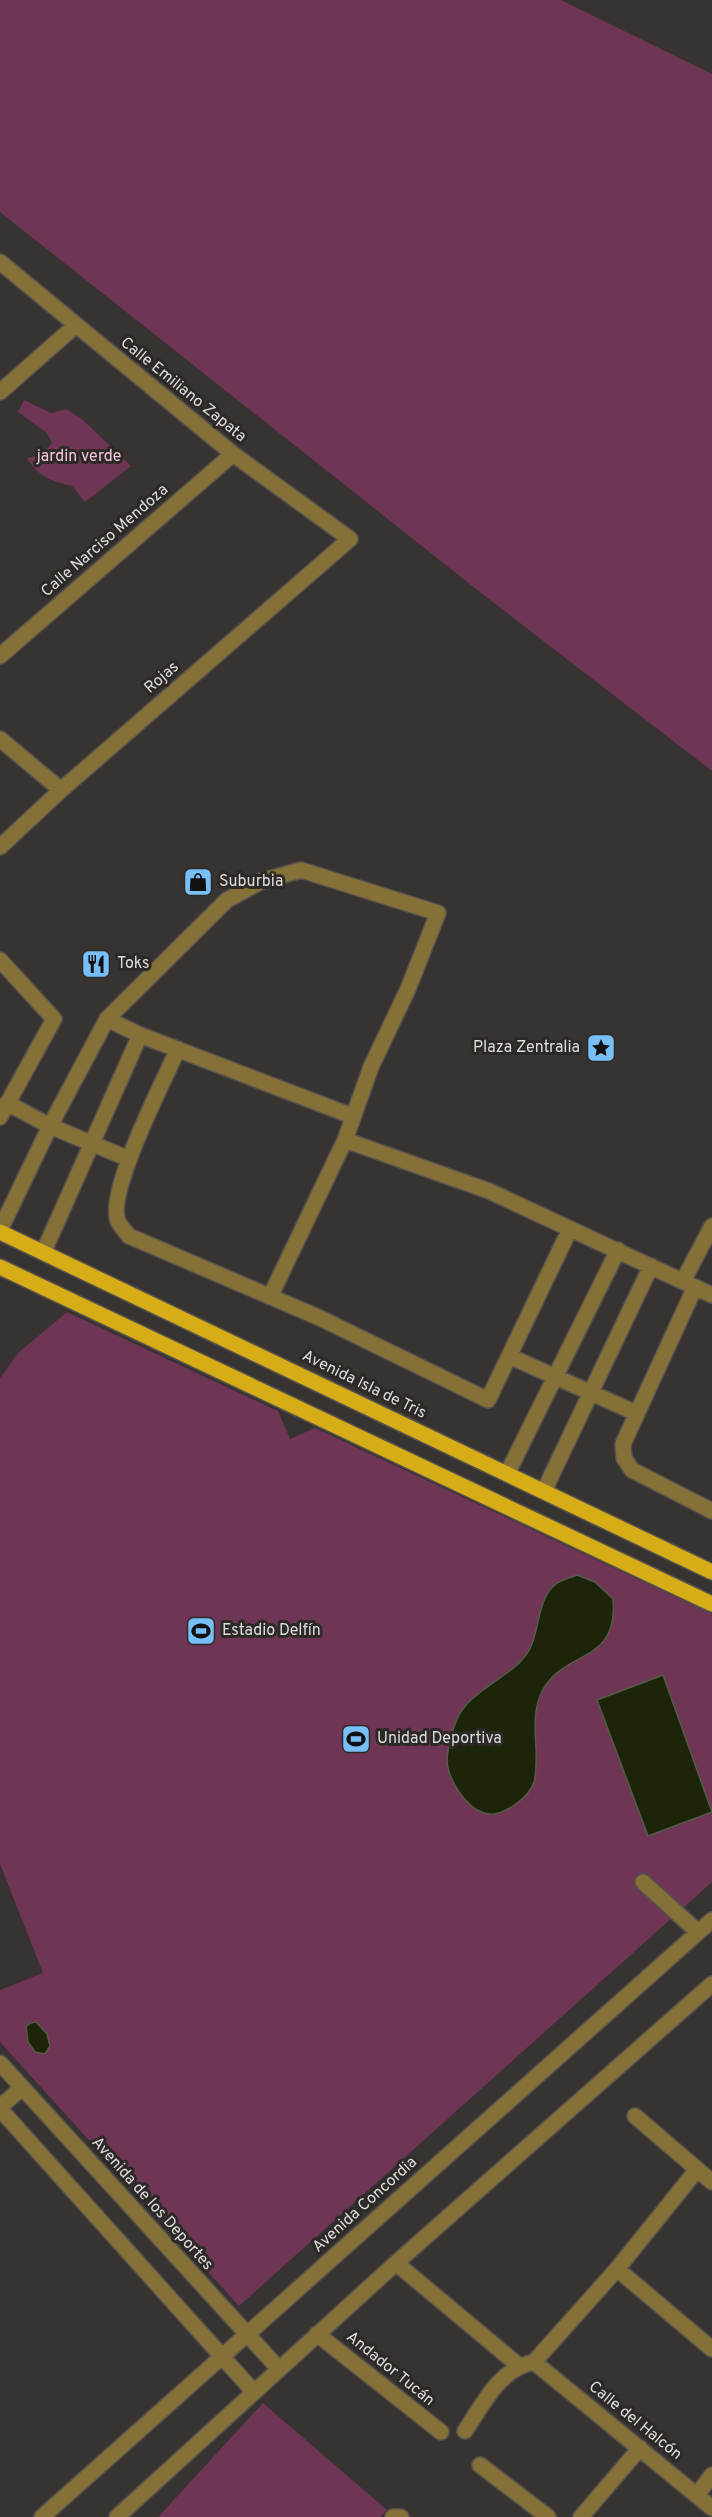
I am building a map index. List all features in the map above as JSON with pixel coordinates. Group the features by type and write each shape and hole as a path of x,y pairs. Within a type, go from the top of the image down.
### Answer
{"main road":[{"name":"Avenida Isla de Tris","path":"0,1231 712,1572"},
{"path":"0,1267 712,1604"}],"street":[{"name":"Calle Emiliano Zapata","path":"0,262 233,454 350,539"},
{"path":"0,392 75,326"},
{"name":"Calle Narciso Mendoza","path":"0,656 233,454"},
{"name":"Rojas","path":"0,847 61,790 350,539"},
{"path":"0,739 61,790"},
{"path":"0,1231 50,1126 107,1019 227,900 262,881 301,870 438,913 352,1116 345,1140 270,1297"},
{"path":"0,960 54,1020 0,1117"},
{"path":"107,1019 140,1035 352,1116"},
{"path":"44,1251 140,1035"},
{"path":"178,1049 129,1159 118,1196 117,1220 129,1236 320,1318 488,1400 570,1229"},
{"path":"7,1103 50,1126 129,1159"},
{"path":"345,1140 489,1191 712,1295"},
{"path":"712,1227 624,1444 624,1458 632,1470 712,1511"},
{"path":"507,1474 618,1250"},
{"path":"544,1491 651,1266"},
{"path":"509,1356 636,1413"},
{"path":"643,1882 698,1932"},
{"name":"Avenida Concordia","path":"42,2517 712,1920"},
{"path":"117,2517 253,2391 712,1984"},
{"name":"Avenida de los Deportes","path":"0,2063 279,2369"},
{"path":"22,2088 0,2108 253,2391"},
{"path":"635,2116 696,2171 712,2182"},
{"path":"465,2431 503,2377 518,2365 534,2362 616,2269 696,2171"},
{"path":"396,2263 518,2365"},
{"path":"616,2269 712,2349"},
{"name":"Andador Tucán","path":"317,2334 441,2432"},
{"name":"Calle del Halcón","path":"534,2362 712,2508"},
{"path":"581,2517 640,2448"},
{"path":"480,2465 548,2517"},
{"path":"697,2495 712,2475"},
{"path":"393,2517 401,2517"}],"green space":[{"path":"0,0 561,0 712,74 712,771 485,596 0,212"},
{"name":"jardin verde","path":"24,400 51,413 66,409 82,419 131,466 85,502 72,486 41,474 27,458 42,455 52,443 47,433 18,412"},
{"name":"Unidad Deportiva","path":"67,1312 278,1411 290,1439 315,1428 712,1614 712,1882 239,2306 0,2042 0,1990 43,1973 0,1864 0,1378 18,1353"},
{"path":"263,2403 387,2510 380,2517 158,2517"}],"shaded area":[{"path":"577,1575 595,1582 613,1599 612,1621 607,1636 598,1647 561,1670 549,1681 540,1696 535,1717 536,1771 534,1782 525,1797 506,1810 493,1814 484,1813 470,1805 458,1791 450,1775 447,1759 457,1719 471,1700 526,1655 531,1647 541,1608 549,1591 558,1583"},
{"path":"663,1675 712,1812 648,1836 597,1700"},
{"path":"36,2022 47,2034 50,2046 45,2054 35,2052 28,2042 26,2027"}],"place":[{"name":"Suburbia","path":"198,882"},
{"name":"Toks","path":"96,964"},
{"name":"Plaza Zentralia","path":"601,1048"},
{"name":"Estadio Delfín","path":"201,1631"},
{"name":"Unidad Deportiva","path":"356,1739"}]}
